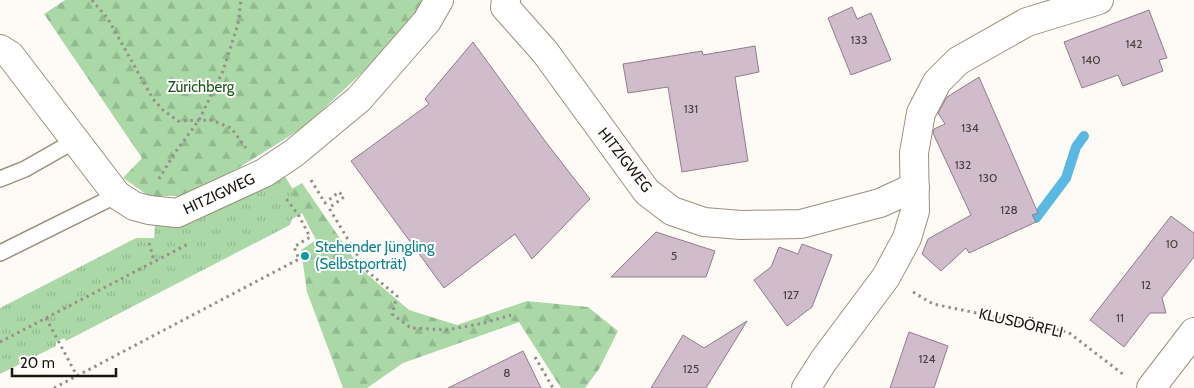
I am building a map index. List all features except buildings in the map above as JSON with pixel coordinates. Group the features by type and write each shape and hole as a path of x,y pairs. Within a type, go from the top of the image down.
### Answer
{"street":[{"name":"HITZIGWEG","path":"0,49 10,55 117,195 134,206 149,210 177,213 264,173 294,153 359,99 427,21 440,0"},
{"name":"HITZIGWEG","path":"506,0 505,7 544,52 647,192 672,211 704,222 741,225 801,224 880,203 915,188"},
{"path":"806,388 824,360 886,277 907,238 915,212 914,154 921,113 937,82 958,60 1027,22 1099,0"},
{"path":"1151,388 1194,333"}],"lane":[{"path":"0,179 25,169 76,140"},
{"path":"0,253 117,195"}],"path":[{"path":"92,0 108,19 153,99 163,110 178,121 211,120 231,128 241,140"},
{"path":"149,210 150,193 174,154 199,120 222,71 238,24 241,0"},
{"path":"308,175 325,203 340,192 344,198 329,208 367,270 397,296 392,314 411,328 447,330 484,323 511,315"},
{"path":"54,388 299,259 294,247 310,238 299,216 285,196 276,200"},
{"path":"148,238 154,261"},
{"path":"0,342 189,244"},
{"name":"KLUSDÖRFLI","path":"886,277 933,304 1068,332 1126,376"},
{"path":"46,318 77,376"},
{"path":"535,357 553,388"}],"green space":[{"name":"Zürichberg","path":"65,0 434,0 380,56 304,127 213,184 184,196 149,196 123,178 142,158 44,14"},
{"path":"283,173 306,211 292,219 290,225 66,341 64,338 56,342 56,346 0,374 0,308 136,238 154,238 155,223"},
{"path":"302,183 361,269 409,310 457,325 527,301 588,307 618,331 599,369 585,388 561,388 519,322 403,363 367,388 343,388 307,292 301,250 316,240 290,190"}],"waterway":[{"path":"1036,218 1066,178 1076,147 1084,136"}],"place":[{"name":"Stehender Jüngling (Selbstporträt)","path":"305,256"}]}
